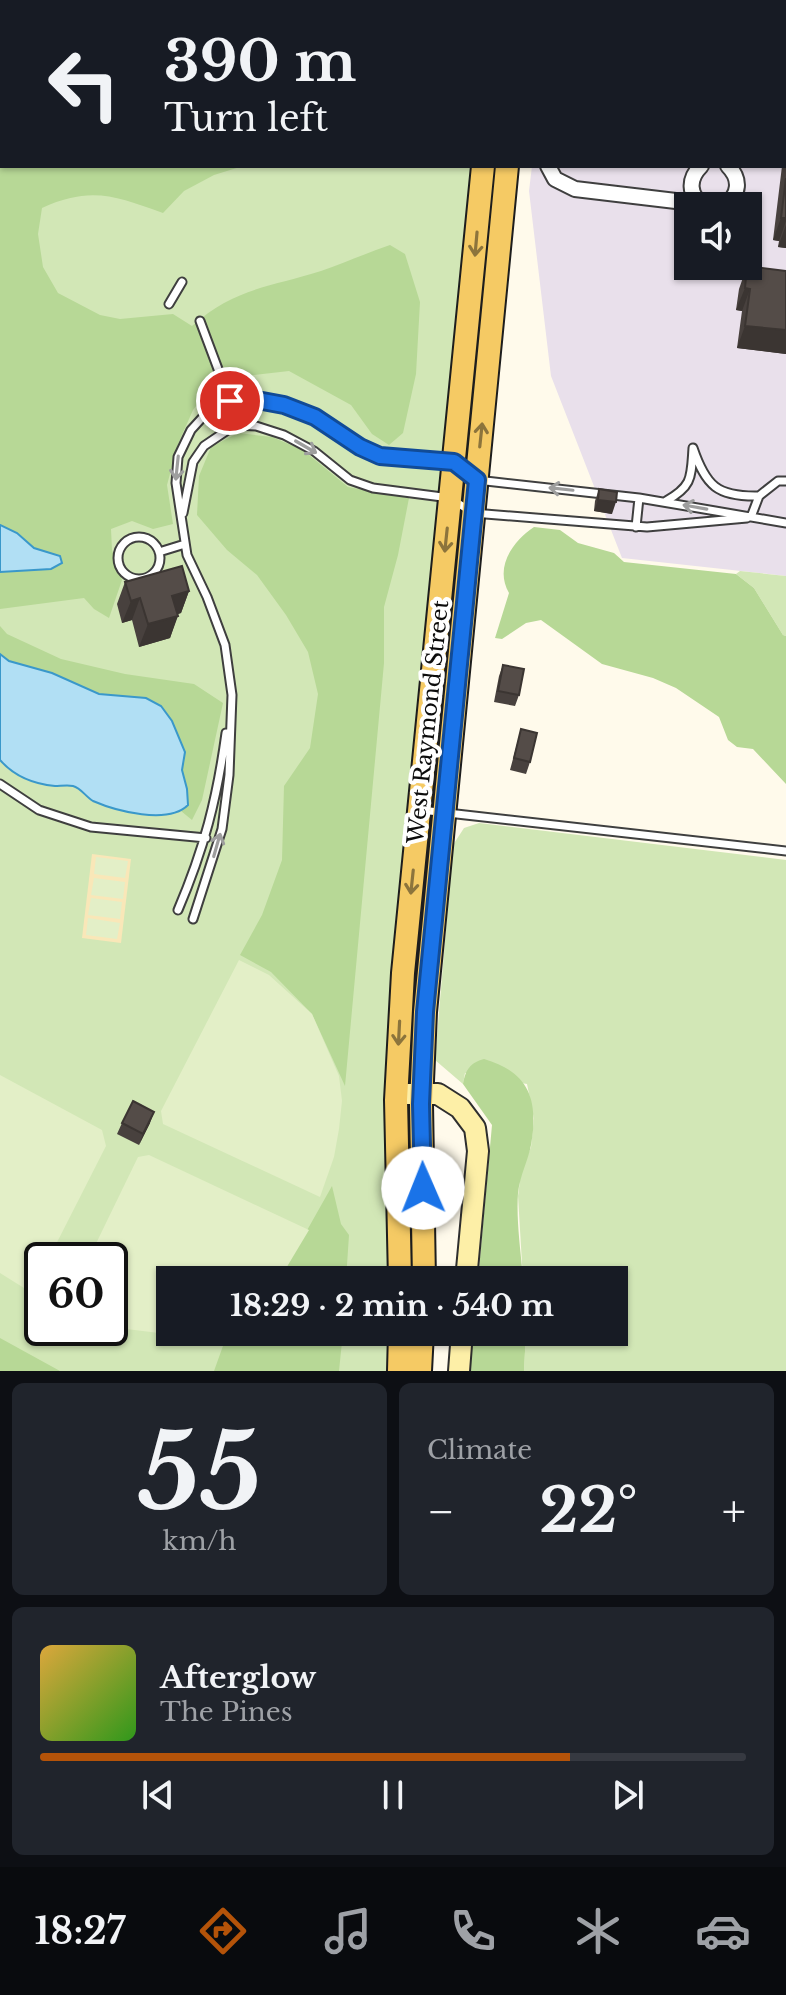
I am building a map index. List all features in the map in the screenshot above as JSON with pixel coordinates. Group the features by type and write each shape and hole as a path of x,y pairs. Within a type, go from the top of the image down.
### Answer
{"main road":[{"name":"West Raymond Street","path":"400,1266 397,1094 403,973 483,168"},
{"name":"West Raymond Street","path":"424,1266 422,1094 429,965 507,168"},
{"path":"399,1371 400,1346"},
{"path":"420,1371 421,1346"}],"street":[{"path":"549,168 555,179 566,187 674,201"},
{"path":"693,192 693,177 700,168"},
{"path":"733,169 736,192"},
{"path":"668,200 691,189"},
{"path":"397,1094 438,1094 460,1108 471,1121 478,1151 467,1266"},
{"path":"459,1371 461,1346"}],"lane":[{"path":"169,304 182,282"},
{"path":"200,321 230,401 235,425"},
{"path":"193,919 222,829 229,775 232,695 225,645 187,555 176,483 178,457 191,430 212,407 230,401 257,400 284,405 315,417 360,447 380,456 454,462 477,480 639,498 786,523"},
{"path":"183,519 193,462 204,446 235,425 256,426 284,435 314,451 350,480 373,488 450,498 473,513 636,527 751,517"},
{"path":"665,502 683,492 691,478 693,448 703,475 717,489 739,496 759,496"},
{"path":"751,517 759,496 778,481 786,481"},
{"path":"636,527 639,498"},
{"path":"143,537 159,552 159,566 150,577 128,577 120,568 118,554 129,540 143,537"},
{"path":"159,552 185,544"},
{"path":"178,910 215,807 232,695"},
{"path":"0,784 39,810 91,827 206,838"},
{"path":"419,810 786,851"}],"shaded area":[{"path":"532,168 786,168 786,576 622,558 551,376 529,191"}],"green space":[{"path":"0,168 471,168 393,958 386,1101 391,1266 156,1266 156,1346 389,1346 388,1371 0,1371"},
{"path":"0,168 237,168 214,175 184,191 163,213 117,198 89,195 42,208 38,234 43,267 58,293 100,315 120,319 173,314 192,326 238,296 269,285 321,271 390,245 405,254 420,302 416,374 403,433 389,445 372,434 351,405 289,371 213,384 193,410 178,444 167,485 173,524 153,529 132,521 111,529 112,550 122,580 109,618 84,598 0,609 0,572 51,569 60,556 34,548 17,533 0,525"},
{"path":"238,433 272,437 303,450 348,487 409,498 384,607 384,663 345,1086 312,1014 271,972 240,955 262,915 282,860 284,786 310,748 318,694 308,652 286,615 257,575 227,550 197,515 199,476 211,447"},
{"path":"534,527 560,530 578,543 614,553 624,562 736,574 754,588 786,636 786,784 753,749 737,747 728,740 719,717 676,688 653,678 602,664 541,620 526,623 502,639 495,638 509,593 505,583 505,564 513,547"},
{"path":"740,571 786,576 786,636 754,588 736,574"},
{"path":"0,626 7,634 61,659 125,674 194,684 223,703 202,800 192,820 181,811 188,805 182,770 185,752 172,721 161,706 146,698 99,694 52,673 9,661 0,654"},
{"path":"479,823 786,860 786,1371 524,1371 525,1346 628,1346 628,1266 522,1266 518,1196 521,1172 531,1147 534,1119 527,1084 465,1073 463,1084 435,1060 453,845 464,828"},
{"path":"96,857 128,861 125,878 94,874"},
{"path":"94,878 125,882 123,899 91,895"},
{"path":"91,898 122,902 120,919 88,915"},
{"path":"88,918 120,923 117,939 86,935"},
{"path":"239,960 269,975 312,1014 339,1076 342,1101 339,1129 334,1157 320,1197 163,1124 161,1111"},
{"path":"484,1059 511,1072 521,1080 532,1101 531,1145 518,1193 522,1266 479,1266 492,1125 463,1084 469,1067"},
{"path":"0,1075 102,1130 106,1146 57,1242 24,1242 24,1288 0,1273"},
{"path":"149,1155 309,1230 287,1266 156,1266 156,1333 128,1329 128,1242 97,1242 138,1157"},
{"path":"332,1186 341,1224 349,1235 347,1266 287,1266"},
{"path":"0,1338 60,1371 0,1371"},
{"path":"223,1346 342,1346 339,1371 214,1371"},
{"path":"471,1346 525,1346 524,1371 468,1371"}],"sand":[{"path":"92,854 131,859 121,943 82,938"}],"water":[{"path":"0,525 17,533 34,548 60,556 62,563 51,569 0,572"},
{"path":"0,654 9,661 52,673 99,694 146,698 161,706 172,721 185,752 182,770 188,805 168,814 128,812 93,801 73,786 39,783 11,771 0,760"}],"building":[{"path":"786,178 786,218 781,218"},
{"path":"762,268 786,271 786,330 745,326 750,289 745,288 746,280 762,280"},
{"path":"599,489 617,492 616,502 598,500"},
{"path":"182,566 189,591 172,596 178,616 148,624 140,598 131,601 125,582"},
{"path":"503,665 524,669 519,695 498,691"},
{"path":"521,729 537,733 530,762 514,758"},
{"path":"133,1101 154,1112 143,1134 122,1123"}],"route":[{"path":"230,401 257,400 284,405 315,417 360,447 380,456 454,462 477,480 425,1012 421,1104 423,1188"}]}
